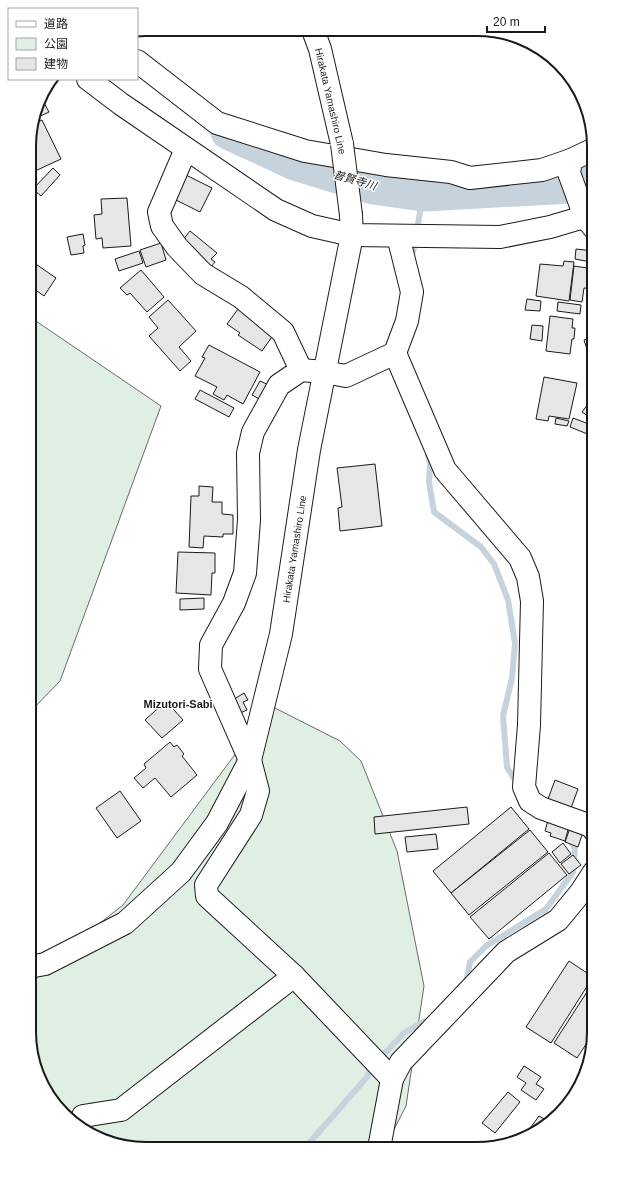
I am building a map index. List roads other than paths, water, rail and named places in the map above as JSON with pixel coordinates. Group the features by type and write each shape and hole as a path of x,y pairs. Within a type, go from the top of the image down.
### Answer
{"street":[{"name":"Hirakata Yamashiro Line","path":"36,965 45,964 124,923 181,872 217,822 250,760 281,634 309,450 351,225 342,144 320,49 315,36"},
{"path":"138,63 217,123 305,151 386,165 451,172 470,178 570,167 587,154"},
{"path":"89,80 276,210 312,226 351,225 398,236 500,237 550,227 587,216"},
{"path":"186,148 159,212 162,226 177,247 203,274 241,297 282,332 301,370"},
{"path":"570,167 587,213"},
{"path":"398,236 412,292 407,321 395,353 444,470 520,558 528,577 532,601 529,725 524,787 530,801 541,808 587,825"},
{"path":"392,1079 294,976 207,896 206,884 251,815 258,791 250,760 210,669 211,645 234,603 245,573 249,520 248,453 253,432 279,385 301,370 346,376 395,353"},
{"path":"380,1142 392,1079 401,1062 506,952 558,920 587,883"},
{"path":"82,1120 83,1116 121,1110 294,976"}],"waterway":[{"name":"普賢寺川","path":"228,132 295,163 373,187 423,194 571,186 587,176"},
{"path":"411,257 414,248 423,194"},
{"path":"428,455 430,464 429,482 434,512 481,547 494,564 508,600 515,643 512,678 503,716 507,767 518,785"},
{"path":"466,984 470,962 486,946 546,909 573,872 575,849 570,838"},
{"path":"310,1142 367,1077 370,1069 404,1033 432,1018"}],"district":[{"name":"Mizutori-Sabi","path":"178,704"}]}
